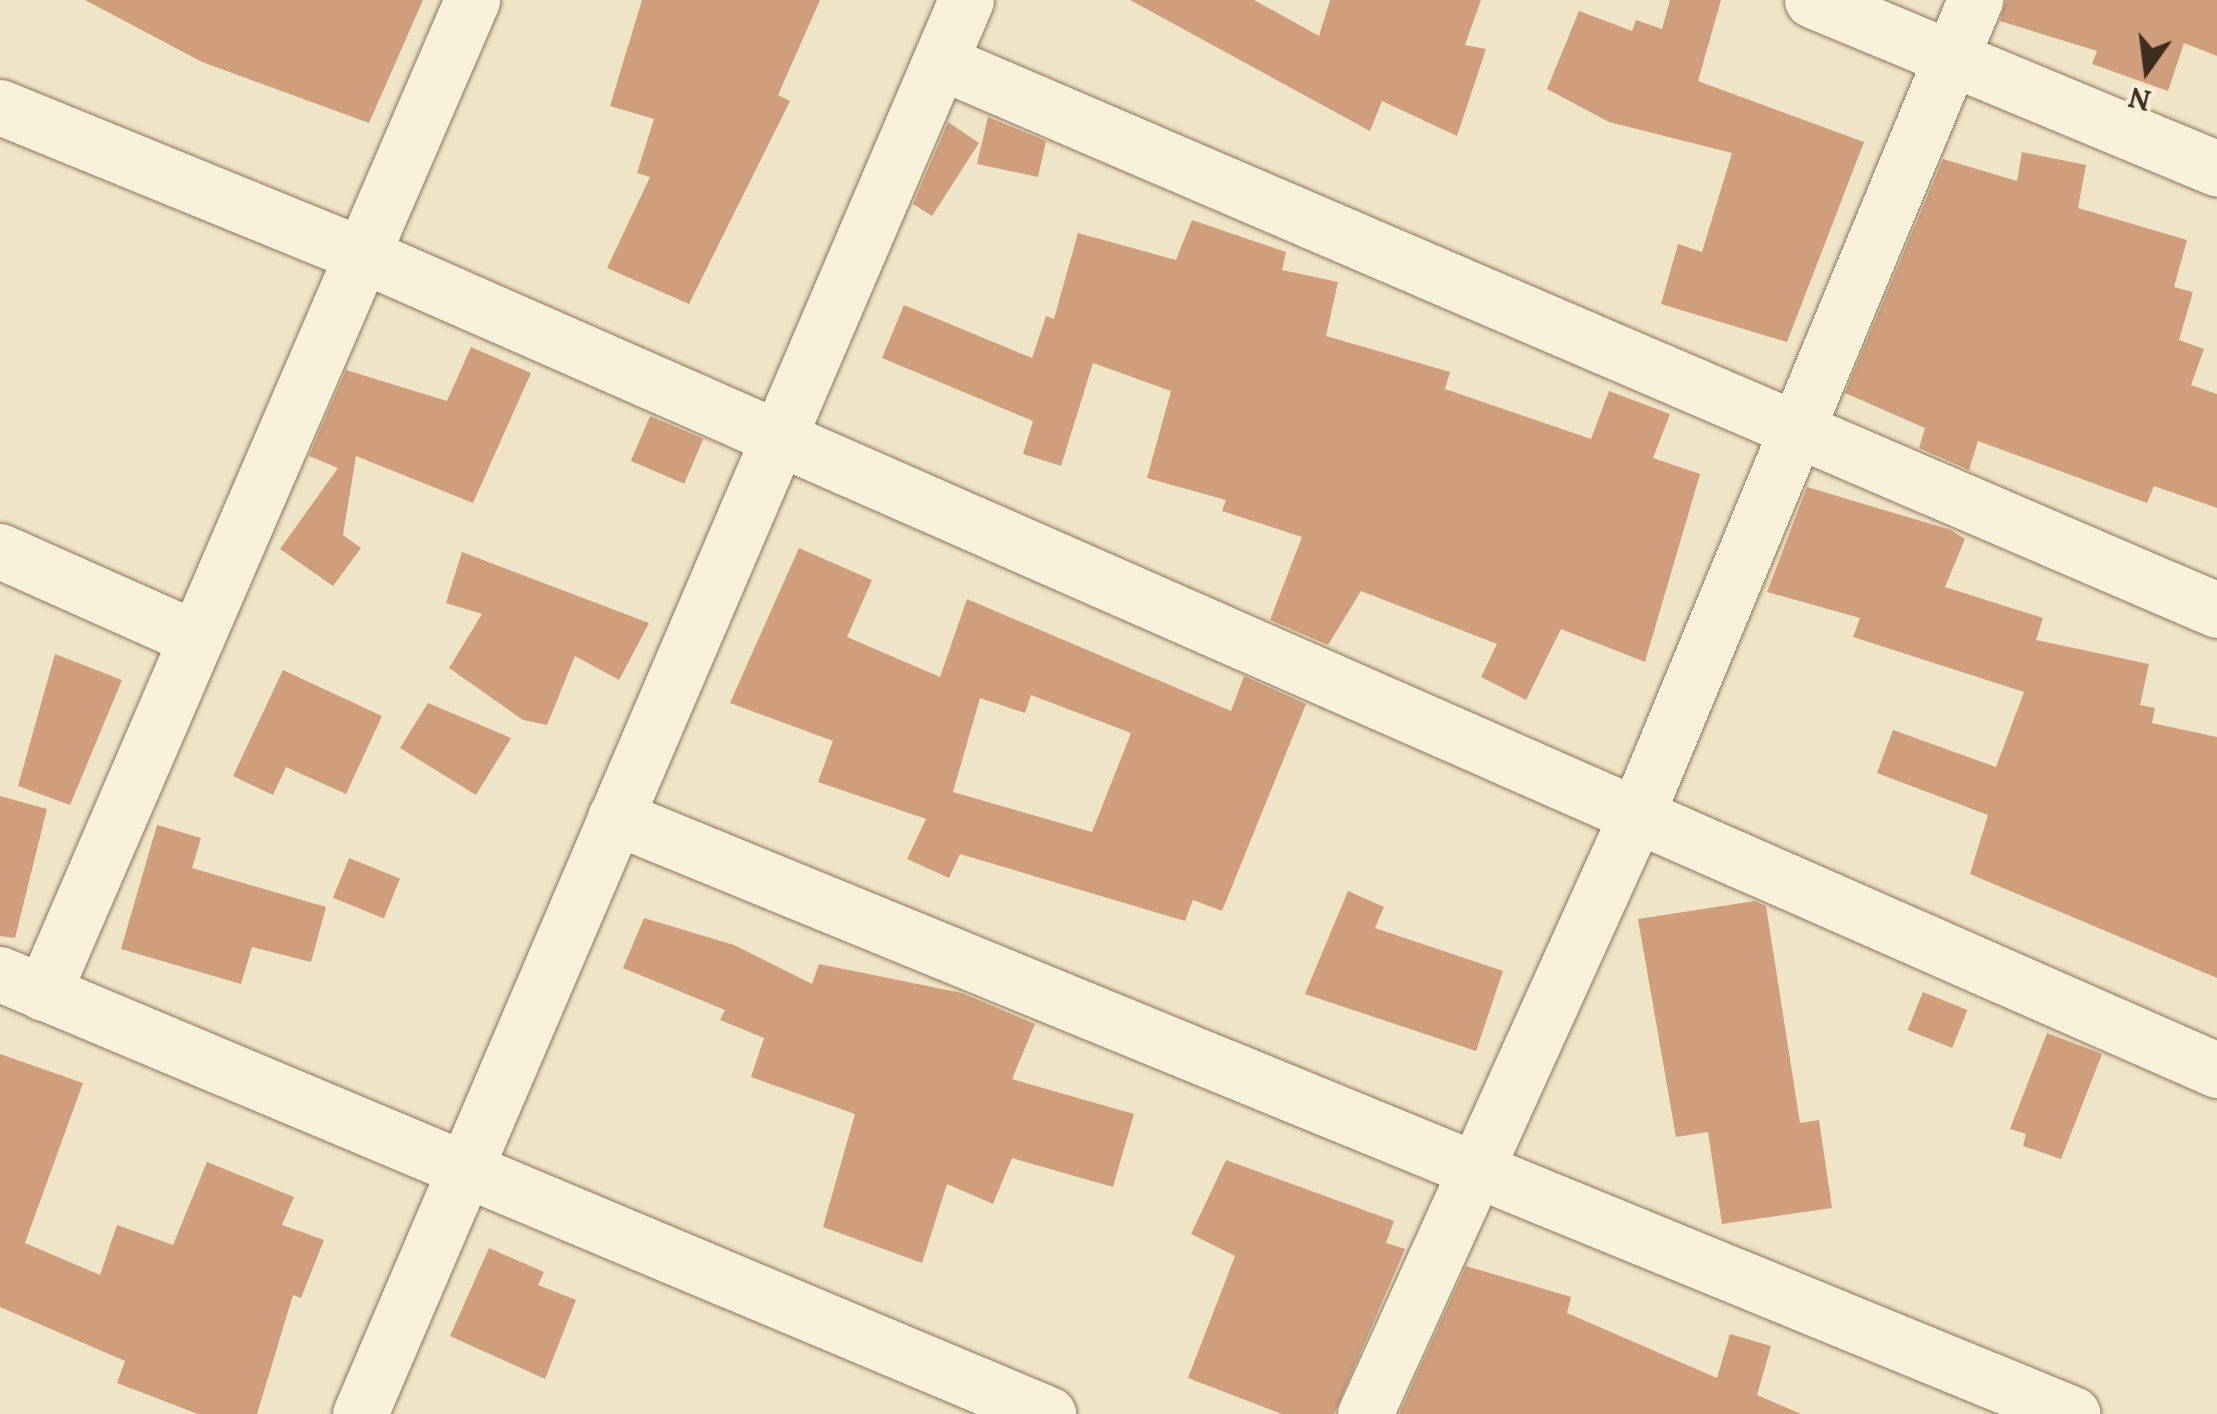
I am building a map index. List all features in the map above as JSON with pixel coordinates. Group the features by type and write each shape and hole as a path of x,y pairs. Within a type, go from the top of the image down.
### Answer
{"street":[{"path":"472,0 356,252 191,636 22,983 464,1172 1048,1414"},
{"path":"360,1414 966,0"},
{"path":"1812,0 2217,169"},
{"path":"1365,1414 1470,1166 1636,816 1975,0"},
{"path":"941,62 1794,435 2217,610"},
{"path":"0,107 356,252 774,443 2217,1070"},
{"path":"0,551 191,636"},
{"path":"615,817 2073,1414"}],"building":[{"path":"85,0 423,0 369,123 202,62"},
{"path":"642,0 820,0 778,95 790,101 689,304 607,268 650,177 637,173 654,119 610,106"},
{"path":"1130,0 1254,0 1319,36 1330,0 1481,0 1465,45 1486,49 1457,136 1382,101 1370,131"},
{"path":"1670,0 1721,0 1698,81 1864,142 1787,342 1661,304 1678,244 1702,252 1732,153 1609,122 1547,89 1579,11 1632,31 1636,20 1662,29"},
{"path":"2006,0 2217,0 2217,56 2184,43 2168,91 2092,64 2097,51 2000,21"},
{"path":"988,117 1046,141 1038,177 977,164"},
{"path":"948,122 979,143 932,216 913,204"},
{"path":"2022,152 2086,165 2078,208 2187,240 2174,287 2193,292 2179,340 2204,349 2191,385 2217,394 2217,508 2154,486 2147,503 1978,441 1969,470 1919,448 1925,428 1845,393 1943,159 2017,181"},
{"path":"1192,220 1286,252 1282,270 1338,282 1326,336 1450,372 1445,389 1591,439 1609,391 1670,414 1653,458 1700,474 1645,662 1561,629 1526,700 1481,677 1497,644 1361,591 1328,645 1270,620 1302,537 1222,511 1226,500 1147,478 1171,391 1093,363 1061,466 1023,454 1033,421 882,358 904,305 1032,358 1046,316 1054,319 1078,233 1176,260"},
{"path":"471,347 531,373 473,503 356,456 343,535 361,548 333,586 280,549 338,468 309,456 346,370 447,401"},
{"path":"650,416 703,439 684,484 631,461"},
{"path":"1807,487 1951,530 1965,539 1945,587 2043,618 2036,640 2149,664 2140,705 2155,708 2152,723 2217,737 2217,978 1970,874 1988,815 1877,773 1893,730 1996,767 2024,692 1853,637 1860,618 1767,592"},
{"path":"799,548 872,580 847,637 940,677 967,599 1231,711 1244,676 1306,704 1222,911 1193,900 1185,921 960,854 949,878 907,859 926,819 818,782 833,741 730,703","holes":["1031,695 1131,733 1092,832 953,792 980,698 1025,713"]},
{"path":"462,552 649,623 619,680 575,656 547,725 523,720 449,668 482,614 446,603"},
{"path":"55,654 122,680 70,805 18,786"},
{"path":"283,670 382,716 346,794 286,767 273,795 233,776"},
{"path":"428,703 511,738 476,795 400,748"},
{"path":"0,796 47,809 15,938 0,936"},
{"path":"157,825 201,838 192,868 326,907 311,962 252,947 241,984 121,949"},
{"path":"349,858 400,879 384,918 333,898"},
{"path":"1348,891 1384,907 1375,928 1503,971 1476,1051 1305,994"},
{"path":"1755,901 1766,906 1800,1123 1819,1120 1832,1208 1722,1224 1708,1132 1676,1137 1638,919"},
{"path":"644,918 734,945 812,984 819,964 962,993 1035,1024 1012,1079 1134,1114 1113,1187 1012,1158 993,1204 947,1184 922,1263 823,1227 855,1114 751,1077 764,1038 720,1020 725,1010 623,968"},
{"path":"1923,992 1968,1010 1952,1048 1908,1030"},
{"path":"2047,1033 2102,1054 2061,1159 2023,1146 2026,1134 2010,1129"},
{"path":"0,1054 83,1083 25,1243 100,1275 117,1225 173,1245 207,1162 294,1197 282,1225 324,1240 301,1298 293,1295 257,1414 198,1414 117,1383 125,1361 0,1307"},
{"path":"1226,1160 1394,1221 1386,1243 1405,1249 1334,1414 1282,1414 1188,1378 1235,1256 1191,1234"},
{"path":"489,1248 544,1272 538,1285 576,1300 545,1379 450,1336"},
{"path":"1466,1266 1571,1297 1567,1313 1717,1378 1730,1334 1771,1346 1757,1395 1801,1414 1399,1414"}]}
